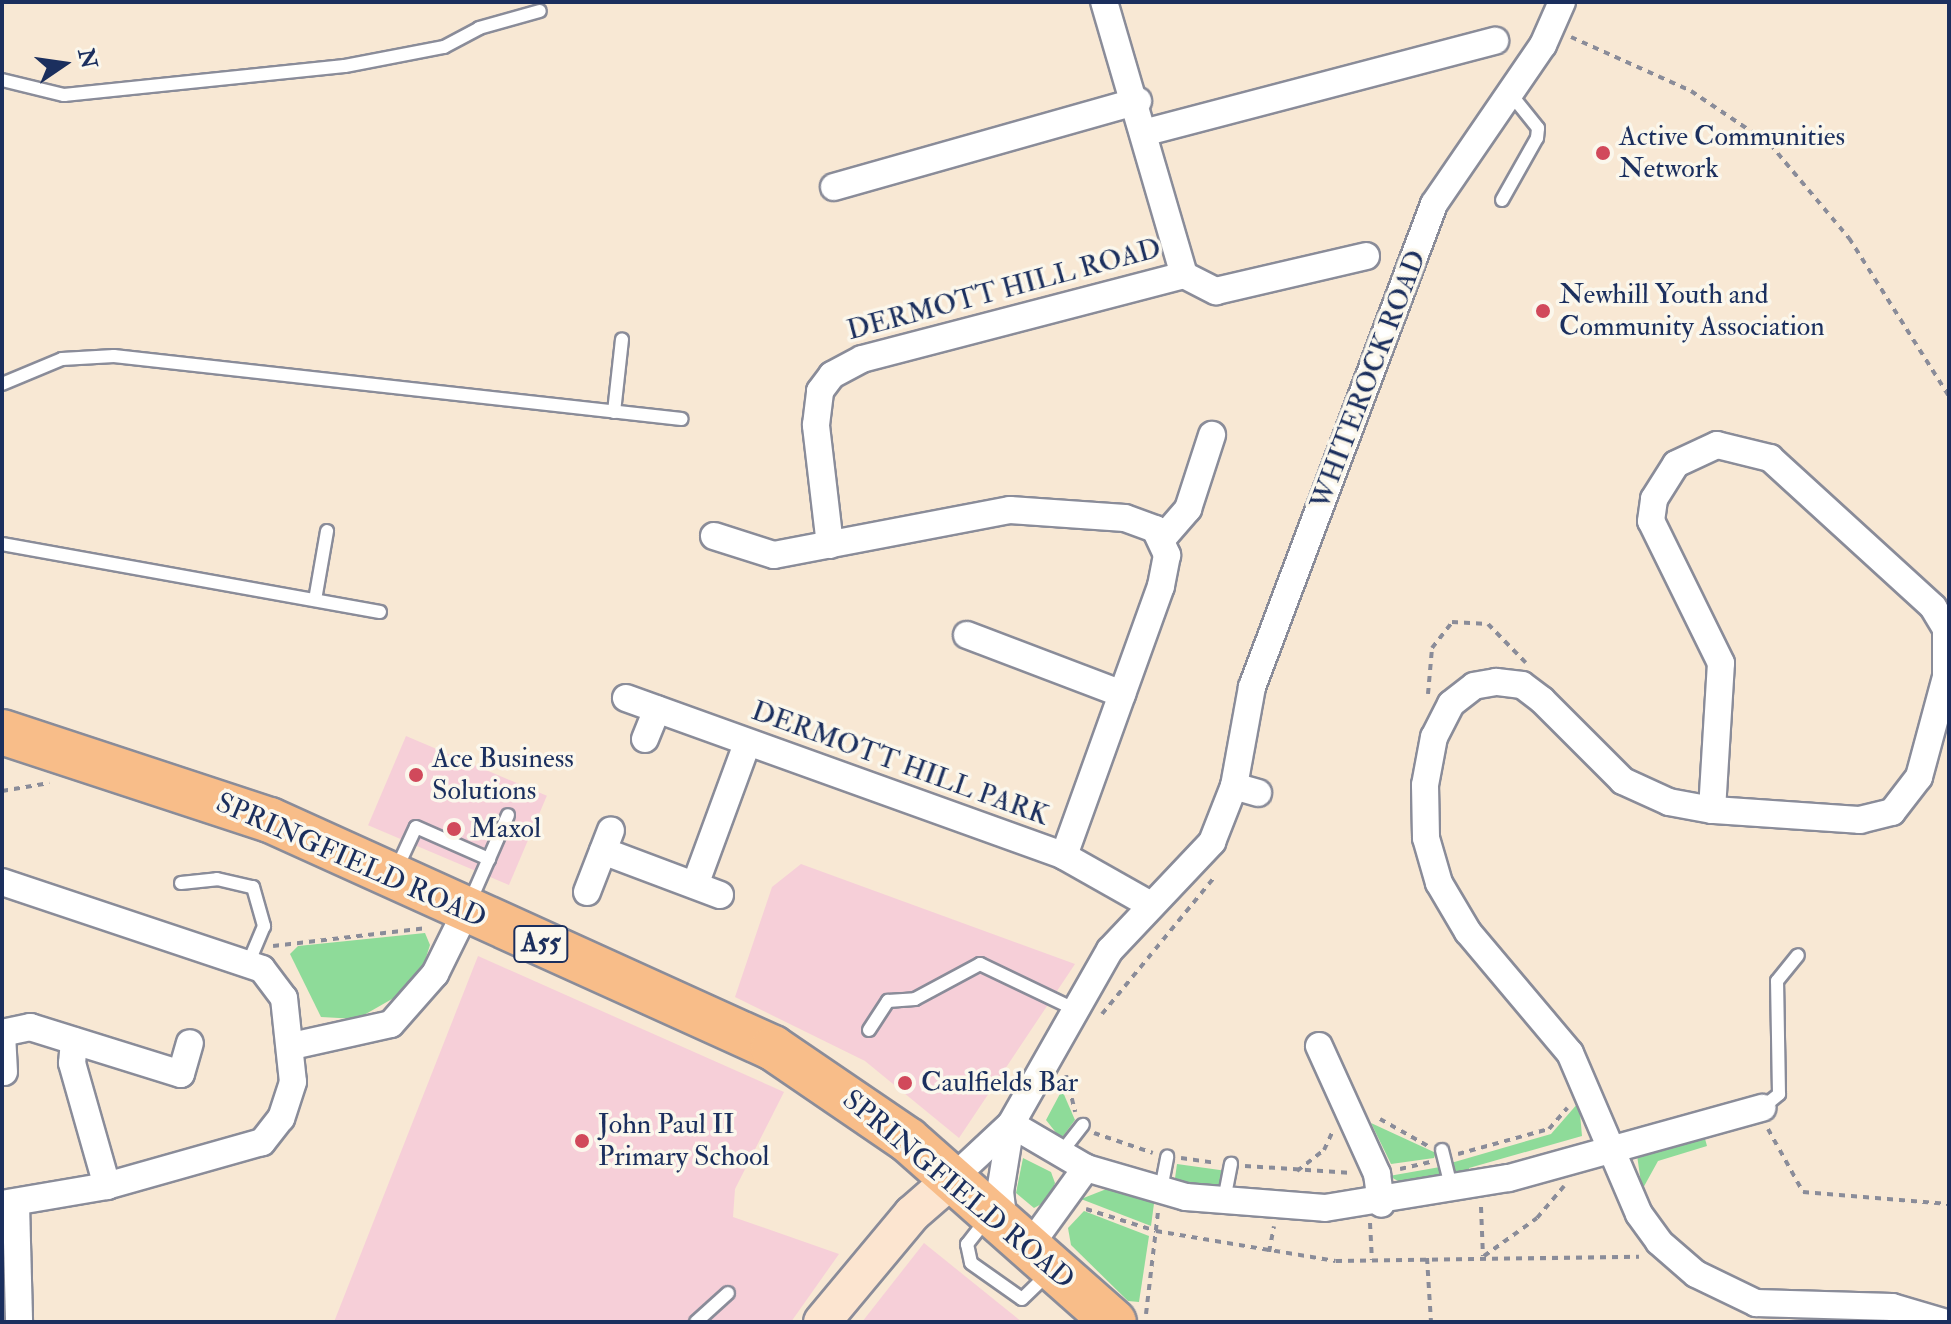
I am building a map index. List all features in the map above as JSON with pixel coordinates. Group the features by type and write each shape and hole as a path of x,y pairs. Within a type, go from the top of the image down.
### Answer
{"highway":[{"name":"SPRINGFIELD ROAD","path":"2,732 270,820 773,1048 830,1082 951,1180 1114,1322"}],"street":[{"name":"DERMOTT HILL ROAD","path":"830,545 816,425 820,391 832,375 862,359 1184,275 1138,101 1104,2"},
{"name":"WHITEROCK ROAD","path":"822,1322 912,1214 1017,1114 1085,1015 1147,903 1212,842 1246,789 1252,687 1434,204 1510,93 1550,28 1562,2"},
{"path":"1147,132 1495,41"},
{"path":"834,187 1138,101"},
{"path":"1184,275 1216,291 1366,256"},
{"path":"1064,856 1161,586 1162,539 1188,509 1212,435"},
{"path":"1712,810 1721,663 1651,521 1654,499 1676,464 1717,445 1770,458 1933,607 1949,654 1919,777 1892,812 1860,820 1712,810 1669,802 1623,781 1542,700 1522,685 1496,682 1474,686 1451,704 1434,737 1425,785 1426,838 1439,883 1468,932 1581,1077 1639,1214 1675,1259 1756,1303 1892,1307 1943,1322"},
{"path":"714,536 765,554 830,545 1010,510 1140,521 1162,539"},
{"path":"967,635 1122,694"},
{"name":"DERMOTT HILL PARK","path":"626,698 1064,856 1147,903"},
{"path":"645,739 657,709"},
{"path":"695,885 747,744"},
{"path":"587,892 607,840 720,895"},
{"path":"2,882 255,966 284,998 292,1046 293,1082 281,1118 262,1142 107,1186 9,1204 19,1322"},
{"path":"292,1046 356,1038 391,1024 435,974 466,911"},
{"path":"4,1072 2,1033 30,1027 181,1074 190,1043"},
{"path":"74,1041 72,1063 107,1186"},
{"path":"1319,1046 1377,1174 1381,1204"},
{"path":"1017,1114 1059,1155 1086,1168 1161,1189 1224,1200 1381,1204 1571,1161 1760,1109"},
{"path":"1017,1114 1000,1192 1019,1240 1065,1202 1086,1168"}],"lane":[{"path":"2,80 64,95 345,66 444,47 479,28 540,11"},
{"path":"1502,200 1537,138 1538,128 1510,93"},
{"path":"614,412 622,339"},
{"path":"2,384 62,359 114,356 682,419"},
{"path":"315,600 327,531"},
{"path":"2,544 380,612"},
{"path":"466,911 508,815"},
{"path":"393,877 416,827 489,859"},
{"path":"181,883 217,879 253,887 264,926 255,966"},
{"path":"1760,1109 1779,1094 1777,981 1798,955"},
{"path":"869,1030 888,1001 915,999 980,964 1085,1015"},
{"path":"1059,1155 1083,1125"},
{"path":"1448,1155 1452,1190"},
{"path":"1161,1189 1167,1157"},
{"path":"1224,1200 1231,1164"},
{"path":"1019,1240 1022,1299 971,1263 967,1244 1019,1240"},
{"path":"696,1322 728,1293"}],"path":[{"path":"1550,28 1691,91 1770,144 1849,238 1949,396"},
{"path":"1085,1015 1216,875"},
{"path":"255,966 271,946 426,928 466,911"},
{"path":"1017,1114 1049,1099 1065,1068 1068,1101 1083,1125 1104,1141 1167,1157 1296,1172 1377,1174 1549,1129 1564,1119 1581,1077"},
{"path":"1296,1172 1324,1150 1346,1106 1448,1155"},
{"path":"1760,1109 1803,1192 1949,1204"},
{"path":"1483,1256 1537,1218 1563,1190 1571,1161"},
{"path":"1145,1322 1161,1189"},
{"path":"1065,1202 1156,1231 1269,1252 1372,1260 1483,1256 1675,1259"},
{"path":"1481,1212 1483,1256"},
{"path":"1269,1252 1273,1232"},
{"path":"1370,1232 1372,1260"},
{"path":"1427,1258 1431,1322"}],"shaded area":[{"path":"406,736 547,796 509,885 368,825"},
{"path":"801,864 1075,964 959,1138 865,1061 735,997 772,887"},
{"name":"John Paul II Primary School","path":"478,956 784,1092 735,1189 733,1217 839,1254 791,1322 334,1322"},
{"path":"924,1243 1022,1322 862,1322"}],"green space":[{"path":"425,933 430,945 422,970 399,995 357,1019 321,1017 290,954 298,946"},
{"path":"1062,1090 1075,1120 1061,1139 1046,1120"},
{"path":"1579,1102 1582,1136 1469,1168 1470,1176 1455,1179 1451,1163 1551,1134"},
{"path":"1371,1123 1436,1153 1434,1158 1391,1164"},
{"path":"1704,1135 1707,1146 1658,1161 1642,1190 1637,1155"},
{"path":"1023,1158 1051,1172 1055,1183 1049,1200 1034,1208 1016,1193"},
{"path":"1177,1164 1222,1170 1219,1188 1174,1182"},
{"path":"1440,1167 1443,1182 1409,1187 1389,1176"},
{"path":"1109,1188 1155,1196 1151,1226 1081,1199"},
{"path":"1084,1211 1149,1236 1139,1302 1128,1301 1071,1245 1068,1228"}],"place":[{"name":"Active Communities Network","path":"1603,153"},
{"name":"Newhill Youth and Community Association","path":"1543,311"},
{"name":"Ace Business Solutions","path":"416,775"},
{"name":"Maxol","path":"454,829"},
{"name":"Caulfields Bar","path":"905,1083"},
{"name":"John Paul II Primary School","path":"582,1141"}]}
